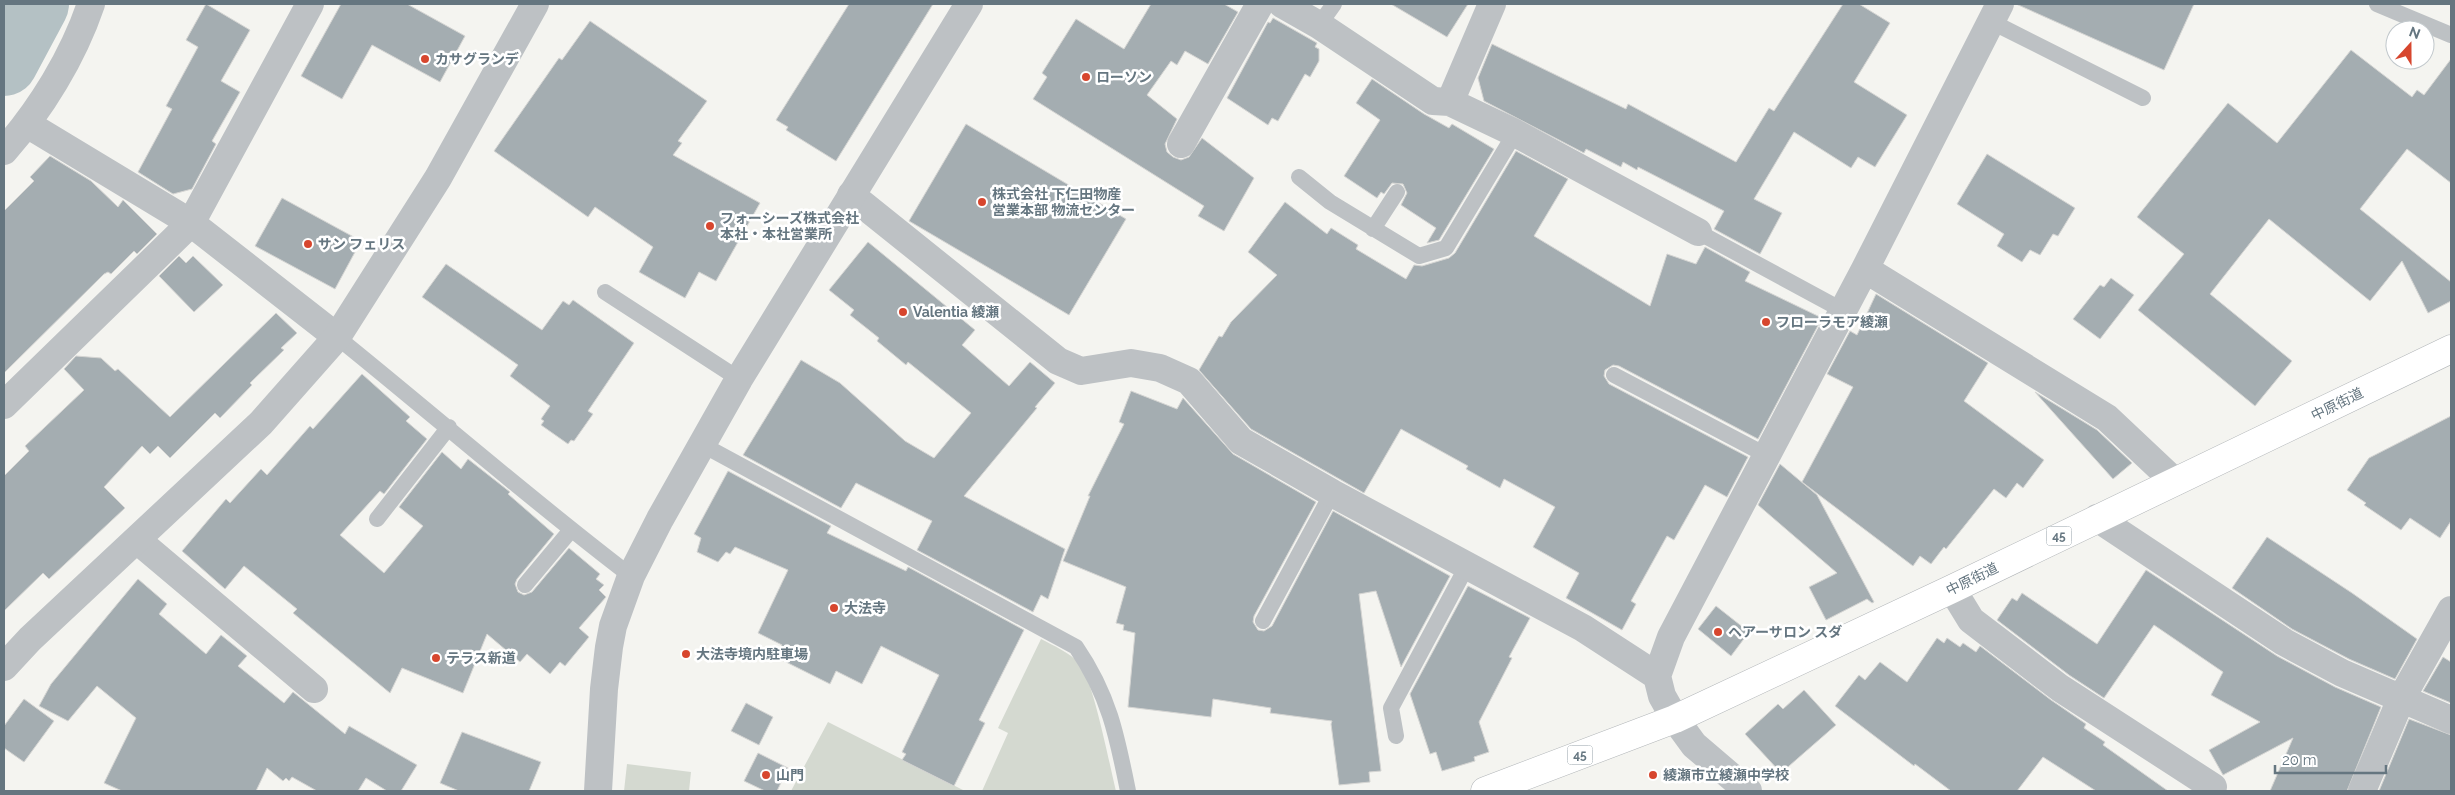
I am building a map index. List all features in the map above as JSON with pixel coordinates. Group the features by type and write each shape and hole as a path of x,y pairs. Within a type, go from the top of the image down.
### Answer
{"main road":[{"name":"中原街道","path":"1485,791 1675,719 1952,589 2451,349"}],"street":[{"path":"4,151 27,124 64,64 91,4"},
{"path":"4,404 191,223 310,4"},
{"path":"4,667 30,639 261,423 337,337 438,178 535,4"},
{"path":"598,791 604,689 609,647 616,620 632,576 701,444 739,379 969,4"},
{"path":"1181,144 1260,4"},
{"path":"1282,4 1327,14 1433,101 1450,102 1514,133 1698,232"},
{"path":"1450,102 1492,4"},
{"path":"1748,791 1694,745 1675,719 1662,696 1657,676 1670,637 1865,268 1995,13"},
{"path":"27,124 191,223 337,337"},
{"path":"851,195 1058,361 1081,371 1131,363 1138,364 1160,368 1189,381 1241,441 1332,493 1583,628 1657,676"},
{"path":"1865,268 2107,418 2175,482"},
{"path":"2097,518 2284,642 2342,673 2451,720"},
{"path":"137,540 314,689"},
{"path":"1952,589 1971,620 2060,688 2213,787"},
{"path":"2362,791 2401,699 2451,610"}],"lane":[{"path":"2377,4 2451,35"},
{"path":"1995,13 2143,98"},
{"path":"1299,177 1330,202 1419,256 1446,248 1514,133"},
{"path":"1373,229 1397,192"},
{"path":"1698,232 1842,310"},
{"path":"605,292 739,379"},
{"path":"337,337 449,427 571,530 632,576"},
{"path":"1614,375 1766,455"},
{"path":"377,519 449,427"},
{"path":"701,444 1076,647 1094,674 1110,714 1118,740 1128,791"},
{"path":"1263,621 1332,493"},
{"path":"525,585 571,530"},
{"path":"1396,736 1391,708 1468,566"}],"shaded area":[{"path":"1041,639 1071,656 1080,664 1085,673 1096,705 1116,791 982,791 1008,733 998,728"},
{"path":"828,722 965,791 791,791"},
{"path":"627,764 691,772 689,791 624,791"}],"building":[{"path":"206,4 250,30 221,81 240,92 212,141 216,144 192,189 173,194 138,172 172,109 166,106 198,47 186,40"},
{"name":"カサグランデ","path":"341,4 407,4 465,36 440,82 372,45 342,99 301,76"},
{"path":"849,4 933,4 836,161 786,130 788,127 776,120"},
{"path":"1151,4 1224,4 1238,12 1208,64 1185,51 1177,65 1171,61 1147,95 1177,119 1165,144 1167,152 1173,157 1181,160 1189,157 1202,138 1254,178 1224,231 1198,216 1204,206 1033,99 1047,77 1042,73 1076,19 1124,49"},
{"path":"1391,4 1468,4 1447,37"},
{"path":"1843,4 1859,4 1890,23 1854,82 1907,115 1875,167 1858,157 1851,168 1794,132 1754,199 1782,213 1760,254 1714,229 1724,211 1638,167 1637,170 1623,162 1621,167 1586,149 1584,153 1484,101 1478,78 1492,44 1626,109 1628,104 1736,162 1769,108 1774,111"},
{"path":"2016,4 2194,4 2164,70"},
{"path":"1273,18 1317,43 1315,47 1319,49 1319,61 1310,77 1305,74 1278,121 1272,118 1268,125 1227,98 1268,22 1270,23"},
{"path":"590,21 707,101 678,141 682,143 673,155 760,203 716,281 699,272 685,298 639,272 653,247 595,207 588,217 494,151 559,58 562,60"},
{"path":"2351,50 2412,97 2417,90 2424,95 2451,59 2451,183 2407,149 2360,209 2451,282 2451,301 2428,313 2402,261 2370,301 2269,219 2210,294 2292,361 2255,406 2138,310 2184,254 2137,217 2228,103 2277,143"},
{"path":"1372,79 1424,114 1449,128 1452,124 1494,149 1439,240 1427,243 1436,228 1401,205 1407,193 1403,184 1392,183 1384,194 1381,192 1377,198 1344,176 1380,120 1356,103"},
{"path":"966,124 1126,219 1069,315 909,221"},
{"path":"1516,151 1568,179 1534,236 1650,306 1667,254 1696,264 1705,247 1750,272 1745,281 1822,318 1758,439 1619,366 1613,365 1605,370 1604,376 1609,384 1748,457 1727,497 1705,485 1674,540 1667,536 1631,601 1636,604 1622,630 1566,598 1579,573 1533,547 1555,507 1504,479 1500,488 1466,469 1468,466 1401,429 1364,493 1251,429 1199,370 1219,336 1222,337 1231,322 1277,275 1248,252 1285,202 1327,234 1331,228 1358,245 1356,249 1406,279 1414,265 1422,266 1449,258 1455,253"},
{"path":"1987,154 2075,208 2058,236 2053,234 2040,255 2030,250 2022,262 1997,246 2004,234 1957,204"},
{"path":"50,156 91,181 118,207 123,200 157,234 137,254 134,251 111,274 108,272 104,274 4,373 4,211 34,181 30,177"},
{"name":"サン フェリス","path":"282,198 361,241 335,289 255,246"},
{"path":"868,242 975,330 962,345 1009,386 1030,362 1055,383 1035,407 1037,408 964,496 1065,549 1048,599 1041,595 1033,612 917,550 932,521 856,483 841,508 743,455 801,360 840,383 905,441 934,458 971,413 908,362 906,365 877,341 879,338 850,315 854,310 829,290"},
{"path":"179,256 186,263 193,256 223,285 194,312 159,276"},
{"path":"446,264 542,330 563,301 569,305 573,300 634,343 588,411 593,414 574,441 571,440 568,444 541,425 544,421 541,419 550,406 510,376 518,365 422,297"},
{"path":"2111,278 2134,295 2100,339 2073,319 2100,285 2104,287"},
{"path":"1876,294 1988,363 1964,401 2044,460 2023,488 2017,483 2006,498 1994,489 1946,549 1944,547 1931,564 1920,556 1913,566 1802,482 1853,387 1827,374 1850,331 1857,335"},
{"path":"276,313 297,333 281,348 284,350 250,383 252,385 220,418 215,413 170,458 158,446 150,454 142,446 104,487 125,508 49,579 43,573 4,611 4,476 29,451 25,446 84,390 64,369 76,356 101,358 115,371 118,369 170,417"},
{"path":"362,374 410,417 406,421 427,439 384,494 380,491 340,535 384,573 423,526 399,507 442,452 461,469 468,459 510,492 508,494 554,534 517,579 515,584 518,592 524,595 532,592 569,548 600,574 596,579 604,585 599,590 606,597 579,628 589,637 565,666 560,662 550,674 527,654 520,662 487,634 463,693 402,668 390,693 293,613 297,609 244,566 225,589 182,551 226,499 230,503 261,469 267,475 310,426 313,429"},
{"path":"1131,391 1177,409 1183,398 1233,454 1316,502 1254,616 1253,622 1258,630 1264,631 1272,626 1333,511 1450,576 1401,667 1376,591 1359,594 1381,771 1369,772 1370,782 1339,785 1332,721 1270,713 1271,708 1213,699 1211,717 1128,707 1135,633 1123,630 1124,625 1116,623 1126,587 1063,561 1090,496 1088,496 1124,424 1119,422"},
{"path":"2035,392 2097,430 2132,463 2113,479"},
{"path":"2451,416 2451,521 2440,538 2410,518 2401,530 2364,505 2366,503 2347,490 2369,458"},
{"path":"1780,464 1817,495 1874,602 1872,603 1867,599 1826,620 1809,587 1837,573 1758,505"},
{"path":"728,471 831,526 827,533 906,571 908,567 1024,630 979,720 985,723 954,786 902,760 906,754 902,752 939,675 881,646 862,684 836,671 830,684 776,657 782,645 758,633 788,570 735,547 730,554 726,552 718,562 697,552 701,538 694,534"},
{"path":"2267,537 2417,639 2395,679 2349,659 2292,629 2232,588"},
{"path":"2146,570 2277,656 2335,687 2381,707 2347,791 2270,791 2293,738 2223,775 2209,750 2260,722 2211,695 2223,672 2154,625 2104,698 2069,675 1997,620 2012,598 2017,601 2022,593 2097,644"},
{"path":"138,579 167,604 159,614 206,654 221,635 247,656 238,666 284,703 293,692 345,734 349,726 417,765 401,791 387,791 366,778 358,791 317,791 292,777 289,781 286,778 283,781 267,768 256,791 122,791 104,783 136,718 97,686 68,721 39,706 51,684"},
{"path":"1468,586 1530,618 1509,657 1512,658 1479,722 1489,752 1474,757 1475,761 1442,771 1436,752 1430,754 1410,694"},
{"path":"1716,606 1749,632 1731,656 1698,629"},
{"path":"1937,638 1944,643 1947,638 1960,647 1963,643 1976,652 1980,646 2086,724 2084,728 2105,742 2103,745 2168,791 2096,791 2043,757 2017,791 1951,791 1915,764 1914,766 1835,706 1859,675 1865,680 1880,662 1907,682"},
{"path":"2443,657 2451,662 2451,703 2423,691"},
{"path":"1804,690 1836,725 1781,773 1745,734 1778,704 1783,709"},
{"path":"24,699 54,721 24,762 4,748 4,726"},
{"path":"746,703 773,717 759,745 731,731"},
{"path":"2409,719 2451,735 2451,791 2379,791"},
{"path":"462,732 541,762 529,791 459,791 440,783"},
{"name":"山門","path":"758,753 788,768 777,791 765,791 744,781"}],"waterway":[{"path":"4,62 35,4"}],"place":[{"name":"カサグランデ","path":"425,59"},
{"name":"ローソン","path":"1086,77"},
{"name":"株式会社 下仁田物産 営業本部 物流センター","path":"982,202"},
{"name":"フォーシーズ株式会社 本社・本社営業所","path":"710,226"},
{"name":"サン フェリス","path":"308,244"},
{"name":"Valentia 綾瀬","path":"903,312"},
{"name":"フローラモア綾瀬","path":"1766,322"},
{"name":"大法寺","path":"834,608"},
{"name":"ヘアーサロン スダ","path":"1718,632"},
{"name":"大法寺境内駐車場","path":"686,654"},
{"name":"テラス新道","path":"436,658"},
{"name":"山門","path":"766,775"},
{"name":"綾瀬市立綾瀬中学校","path":"1653,775"}]}
